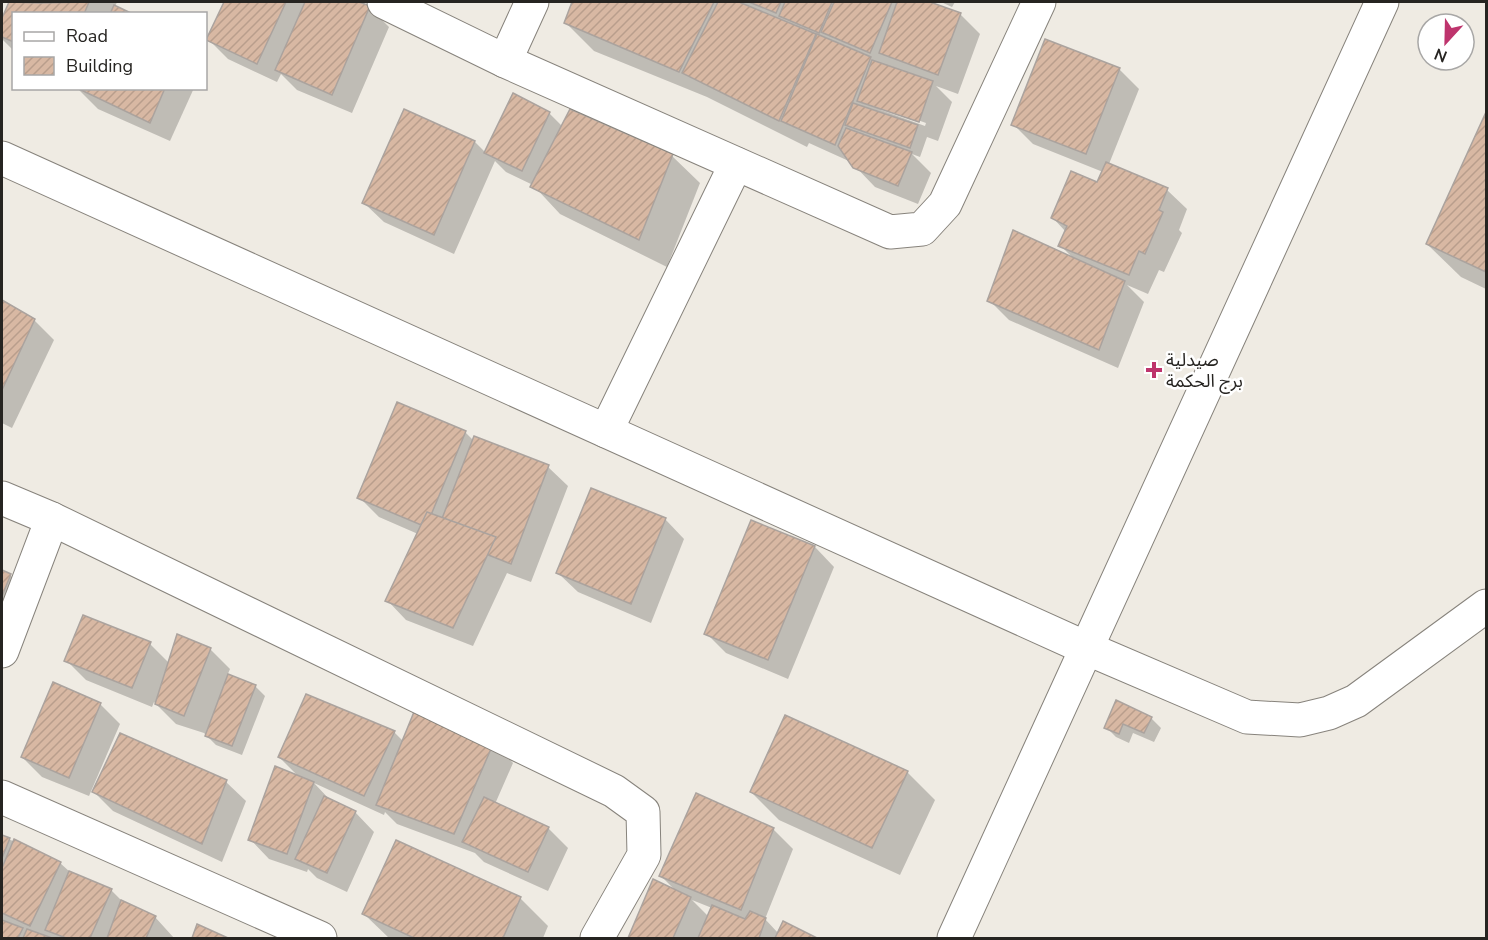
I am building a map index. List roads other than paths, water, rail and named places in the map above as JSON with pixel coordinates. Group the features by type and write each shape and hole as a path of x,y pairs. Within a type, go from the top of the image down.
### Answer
{"street":[{"path":"384,2 505,61 890,232 922,229 945,204 1039,2"},
{"path":"505,61 532,2"},
{"path":"954,939 1382,2"},
{"path":"2,158 1086,648 1247,717 1300,720 1329,713 1356,701 1486,606"},
{"path":"606,431 736,164"},
{"path":"2,498 52,519 614,791 643,812 644,855 597,939"},
{"path":"2,651 52,519"},
{"path":"2,797 320,939"}],"place":[{"name":"صيدلية برج الحكمة","path":"1154,370"}]}
